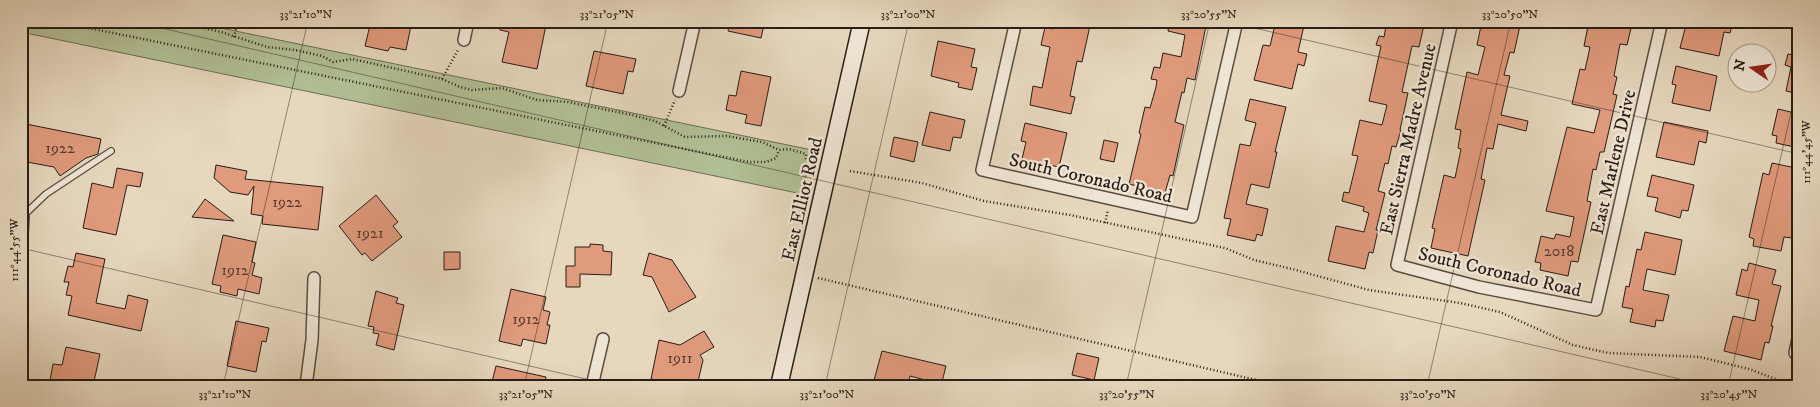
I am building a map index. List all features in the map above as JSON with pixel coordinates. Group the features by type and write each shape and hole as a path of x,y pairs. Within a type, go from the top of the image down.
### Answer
{"main road":[{"name":"East Elliot Road","path":"780,386 862,21"}],"street":[{"path":"464,40 468,21"},
{"path":"679,91 695,21"},
{"name":"South Coronado Road","path":"1016,21 982,170 1192,217 1237,21"},
{"name":"East Sierra Madre Avenue","path":"1397,265 1452,21"},
{"name":"East Marlene Drive","path":"1596,310 1662,21"},
{"path":"21,251 23,216"},
{"name":"South Coronado Road","path":"1397,265 1479,287 1596,310"},
{"path":"306,386 312,340 314,278"},
{"path":"1797,353 1799,334"},
{"path":"592,386 602,339"}],"lane":[{"path":"23,216 46,194 111,152"}],"path":[{"path":"54,21 749,162 766,162 776,158 779,150"},
{"path":"174,21 221,32 267,47 295,50 322,56 333,62 352,59 442,79 472,90 502,88 537,100 568,102 632,115 655,121 685,137 726,136 762,142 779,150 789,149 806,154 806,160"},
{"path":"234,37 238,21"},
{"path":"442,79 464,40"},
{"path":"664,126 679,91"},
{"path":"850,171 922,183 984,201 1070,215 1225,248 1254,260 1369,290 1460,302 1500,312 1573,345 1608,353 1700,357 1749,369 1794,386"},
{"path":"804,275 1282,386"}],"green space":[{"path":"21,21 187,21 812,150 802,194 21,32"}],"building":[{"path":"371,21 412,21 406,50 390,47 388,51 365,46"},
{"path":"501,21 525,21 546,25 537,69 502,62 509,32 500,30"},
{"path":"730,21 765,21 761,38 728,31"},
{"path":"1054,21 1091,21 1082,62 1077,61 1070,96 1075,97 1071,114 1030,105 1033,86 1042,88 1050,47 1041,45 1045,27 1053,29"},
{"path":"1170,21 1207,21 1195,80 1187,78 1184,93 1182,92 1175,122 1184,125 1173,176 1170,175 1165,193 1129,184 1141,134 1139,133 1145,107 1150,108 1156,87 1157,80 1151,79 1154,67 1160,68 1163,53 1181,57 1185,35 1168,31"},
{"path":"1276,21 1305,21 1298,52 1307,54 1304,66 1298,64 1292,89 1254,80 1263,45 1270,46"},
{"path":"1387,21 1405,25 1406,21 1424,25 1419,47 1412,46 1402,92 1408,93 1401,130 1396,147 1392,146 1388,164 1385,163 1378,191 1385,193 1376,230 1378,230 1373,253 1369,252 1365,269 1328,261 1336,226 1364,232 1369,213 1363,211 1364,207 1342,201 1344,192 1349,193 1358,156 1352,155 1360,120 1382,125 1387,105 1369,101 1381,46 1376,45 1379,36 1384,37"},
{"path":"1482,21 1521,21 1514,53 1510,52 1504,75 1510,76 1501,115 1528,121 1526,131 1498,124 1493,149 1487,148 1481,179 1485,180 1468,256 1431,248 1435,229 1432,228 1444,175 1455,178 1461,149 1458,148 1461,130 1455,129 1467,72 1478,75 1485,47 1477,45"},
{"path":"1589,21 1614,24 1614,21 1618,21 1632,24 1627,45 1620,44 1614,76 1617,77 1613,94 1617,95 1604,152 1600,152 1596,170 1593,169 1587,201 1591,202 1578,262 1571,261 1568,276 1540,270 1541,263 1535,262 1541,236 1554,239 1556,234 1570,237 1574,217 1546,211 1567,127 1594,133 1600,110 1572,104 1580,69 1585,70 1590,47 1584,46"},
{"path":"1687,21 1733,22 1730,33 1724,32 1719,56 1680,48"},
{"path":"938,41 975,49 971,67 977,68 972,90 958,87 959,83 931,76"},
{"path":"594,51 636,59 633,72 628,71 623,94 586,86"},
{"path":"1794,51 1799,52 1799,94 1786,91 1791,67 1785,65 1788,54 1793,55"},
{"path":"1676,66 1717,76 1710,111 1672,103 1676,85 1672,84"},
{"path":"741,71 771,77 761,126 745,123 747,115 726,110 729,95 736,96"},
{"path":"1250,99 1286,107 1275,152 1277,152 1269,188 1251,184 1246,204 1268,209 1262,236 1257,234 1255,241 1227,235 1231,219 1224,218 1240,144 1250,146 1256,123 1245,120"},
{"path":"1778,109 1799,114 1799,148 1776,143 1777,136 1772,135"},
{"path":"930,112 965,120 961,138 953,137 950,151 922,145"},
{"path":"1664,122 1708,131 1706,143 1699,141 1694,165 1656,157"},
{"path":"21,123 101,139 98,154 86,158 60,176 54,167 21,161"},
{"path":"1025,123 1067,133 1059,167 1022,159 1026,142 1021,141"},
{"path":"894,137 918,142 914,162 890,156"},
{"path":"1104,140 1118,143 1114,162 1100,159"},
{"path":"1772,163 1796,168 1793,181 1799,183 1799,204 1792,238 1784,237 1781,251 1753,246 1754,239 1749,237 1763,173 1769,175"},
{"path":"216,165 247,171 245,179 323,187 318,230 262,224 263,216 251,214 254,186 248,195 230,192 214,178"},
{"path":"117,168 143,173 140,187 127,185 116,235 83,228 92,183 113,188"},
{"path":"1652,175 1694,185 1688,211 1682,210 1680,218 1655,211 1658,198 1647,196"},
{"path":"376,195 398,222 393,226 402,237 372,261 365,253 362,255 339,226"},
{"path":"205,199 234,221 192,217"},
{"path":"1645,232 1682,240 1675,275 1647,269 1643,290 1669,295 1663,321 1656,320 1655,327 1630,322 1633,309 1622,307 1626,286 1629,287 1637,249 1641,250"},
{"path":"223,235 256,242 252,262 255,263 252,275 262,278 259,294 238,289 237,296 220,292 221,286 212,284"},
{"path":"590,244 603,245 603,251 612,252 611,275 580,274 580,287 566,287 566,266 575,266 575,247 590,247"},
{"path":"444,252 460,252 460,269 444,270"},
{"path":"76,253 105,259 96,303 125,309 128,295 148,300 141,331 68,315 72,296 66,295 69,282 64,282 68,266 73,267"},
{"path":"649,253 672,260 696,297 669,312 652,277 643,275"},
{"path":"1749,263 1776,270 1772,284 1781,286 1771,326 1773,326 1769,343 1765,342 1761,360 1724,351 1733,316 1755,321 1759,300 1736,295 1742,269 1747,271"},
{"path":"511,289 546,297 543,310 550,312 547,325 550,325 546,344 523,339 521,346 499,341"},
{"path":"376,291 398,298 396,303 404,305 394,350 376,345 379,334 373,333 374,327 368,326"},
{"path":"236,321 269,328 266,342 262,341 256,372 227,366"},
{"path":"704,331 714,347 700,355 703,360 697,386 681,386 651,379 659,340 680,345"},
{"path":"66,347 100,354 93,386 79,386 50,380 53,364 62,365"},
{"path":"882,351 946,366 941,386 928,386 929,381 910,376 908,386 873,384"},
{"path":"1077,353 1099,358 1094,380 1072,375"},
{"path":"496,366 546,377 544,386 491,386"}]}
